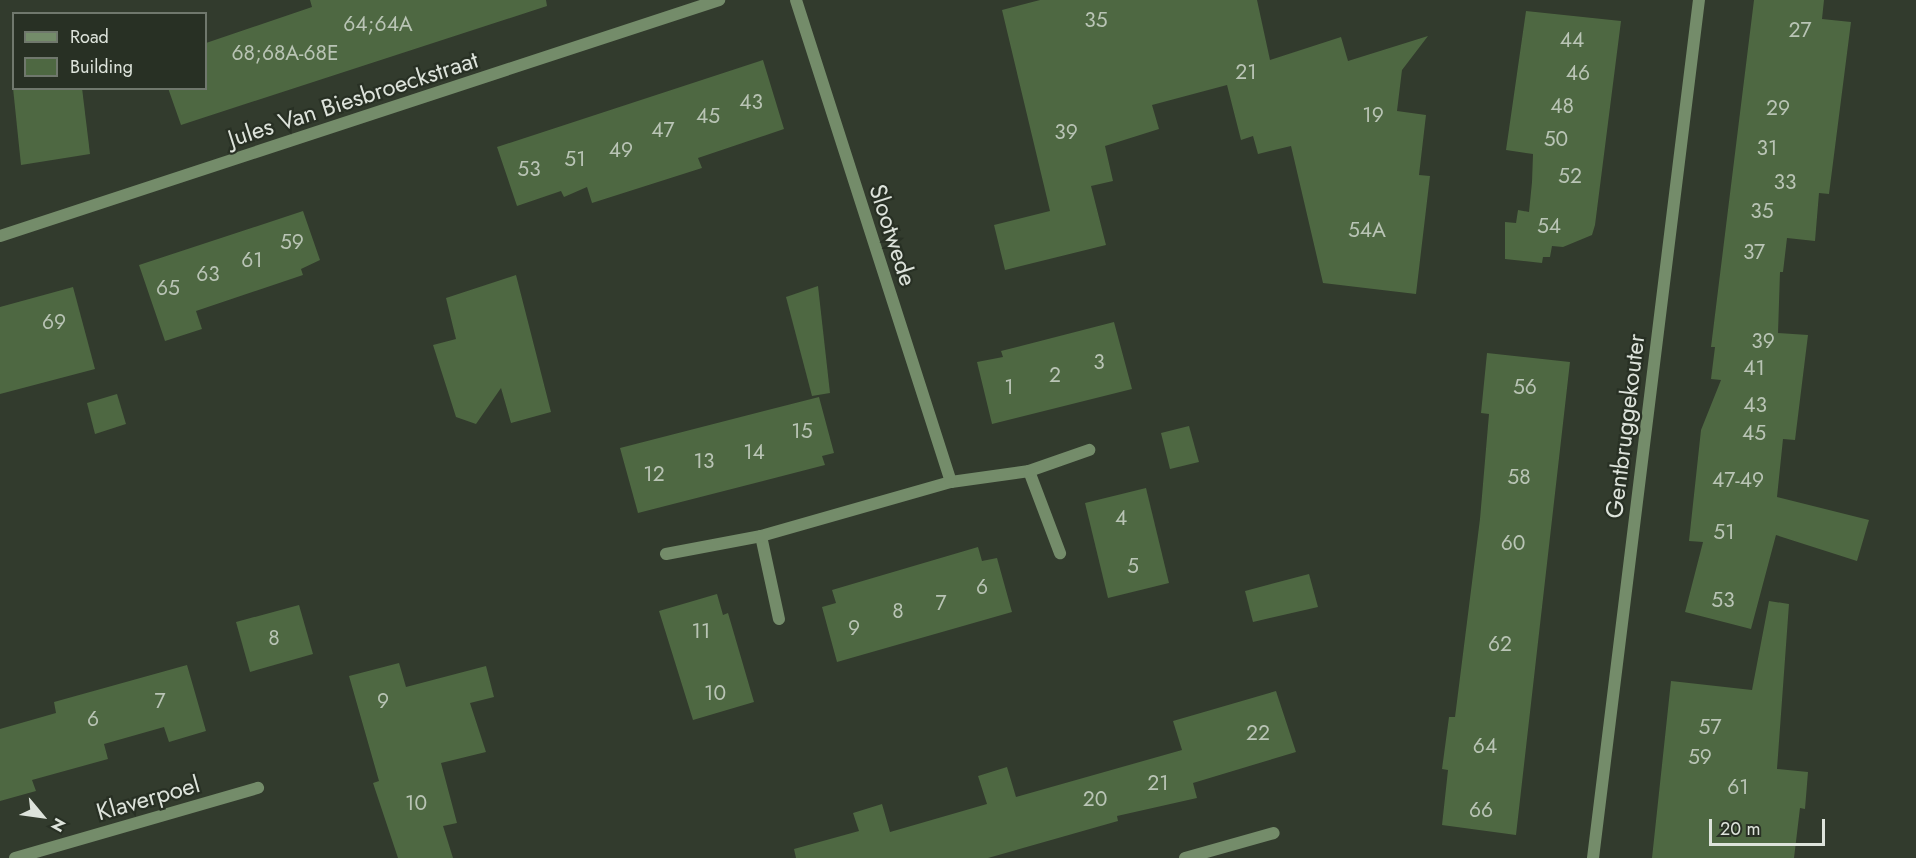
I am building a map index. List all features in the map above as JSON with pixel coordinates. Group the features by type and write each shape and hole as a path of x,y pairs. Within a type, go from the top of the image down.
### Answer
{"street":[{"name":"Jules Van Biesbroeckstraat","path":"0,236 719,0"},
{"name":"Slootwede","path":"796,0 951,482"},
{"name":"Gentbruggekouter","path":"1593,858 1699,0"},
{"path":"666,554 761,536 951,482 1029,471 1089,450"},
{"path":"1029,471 1060,553"},
{"path":"761,536 779,619"},
{"name":"Klaverpoel","path":"15,858 258,788"},
{"path":"1185,858 1274,833"}],"building":[{"path":"310,0 546,0 547,6 181,125 169,90 207,90 207,43 312,7"},
{"path":"1040,0 1257,0 1270,60 1341,37 1348,61 1428,36 1402,70 1397,111 1426,115 1419,175 1430,176 1416,294 1323,283 1291,146 1258,154 1253,136 1241,140 1227,85 1152,105 1159,129 1105,146 1113,181 1091,186 1106,245 1005,270 994,225 1050,211 1002,10"},
{"path":"1754,0 1824,0 1822,19 1851,22 1829,194 1819,193 1815,241 1787,238 1783,272 1780,272 1778,333 1808,335 1795,440 1783,439 1777,497 1869,520 1857,561 1776,535 1751,629 1685,612 1703,542 1689,541 1701,430 1721,380 1711,379 1715,347 1711,347"},
{"path":"1526,11 1621,21 1592,235 1563,247 1552,246 1550,257 1543,257 1542,263 1505,259 1505,222 1516,223 1518,210 1529,212 1532,182 1533,154 1506,150"},
{"path":"763,60 784,129 698,158 702,168 592,203 587,187 564,197 561,191 517,206 497,147"},
{"path":"13,90 82,90 90,154 21,165"},
{"path":"303,211 320,260 301,269 303,275 196,311 202,329 165,341 139,265"},
{"path":"516,275 551,412 511,423 501,388 476,424 456,417 433,345 456,339 446,298"},
{"path":"818,286 830,393 812,396 786,297"},
{"path":"73,287 95,369 0,394 0,307"},
{"path":"1114,322 1132,389 992,424 977,362 1003,357 1001,351"},
{"path":"1487,353 1570,362 1516,835 1442,825 1448,770 1442,769 1449,717 1455,717 1480,519 1489,414 1481,413"},
{"path":"117,394 126,424 95,434 87,403"},
{"path":"819,397 834,453 822,456 825,465 638,513 620,448"},
{"path":"1189,426 1199,462 1170,469 1161,433"},
{"path":"1146,488 1169,583 1108,598 1085,503"},
{"path":"978,547 982,561 997,558 1012,612 837,662 822,607 836,603 832,590"},
{"path":"1309,574 1318,607 1253,622 1245,591"},
{"path":"717,594 723,615 728,613 754,702 693,720 659,611"},
{"path":"1769,601 1789,604 1777,769 1808,772 1805,809 1800,808 1794,858 1652,858 1671,681 1752,690"},
{"path":"299,605 313,654 250,672 236,622"},
{"path":"399,663 406,687 486,666 494,697 470,703 486,752 441,763 457,823 443,826 453,858 398,858 373,783 379,781 349,676"},
{"path":"187,665 206,731 169,742 164,727 104,744 108,759 32,780 36,791 0,801 0,729 56,713 54,702"},
{"path":"1276,691 1296,752 1193,783 1197,798 1117,816 1118,821 988,858 796,858 794,849 859,831 853,813 882,804 890,832 987,804 978,776 1007,767 1016,797 1182,750 1173,721"}]}
